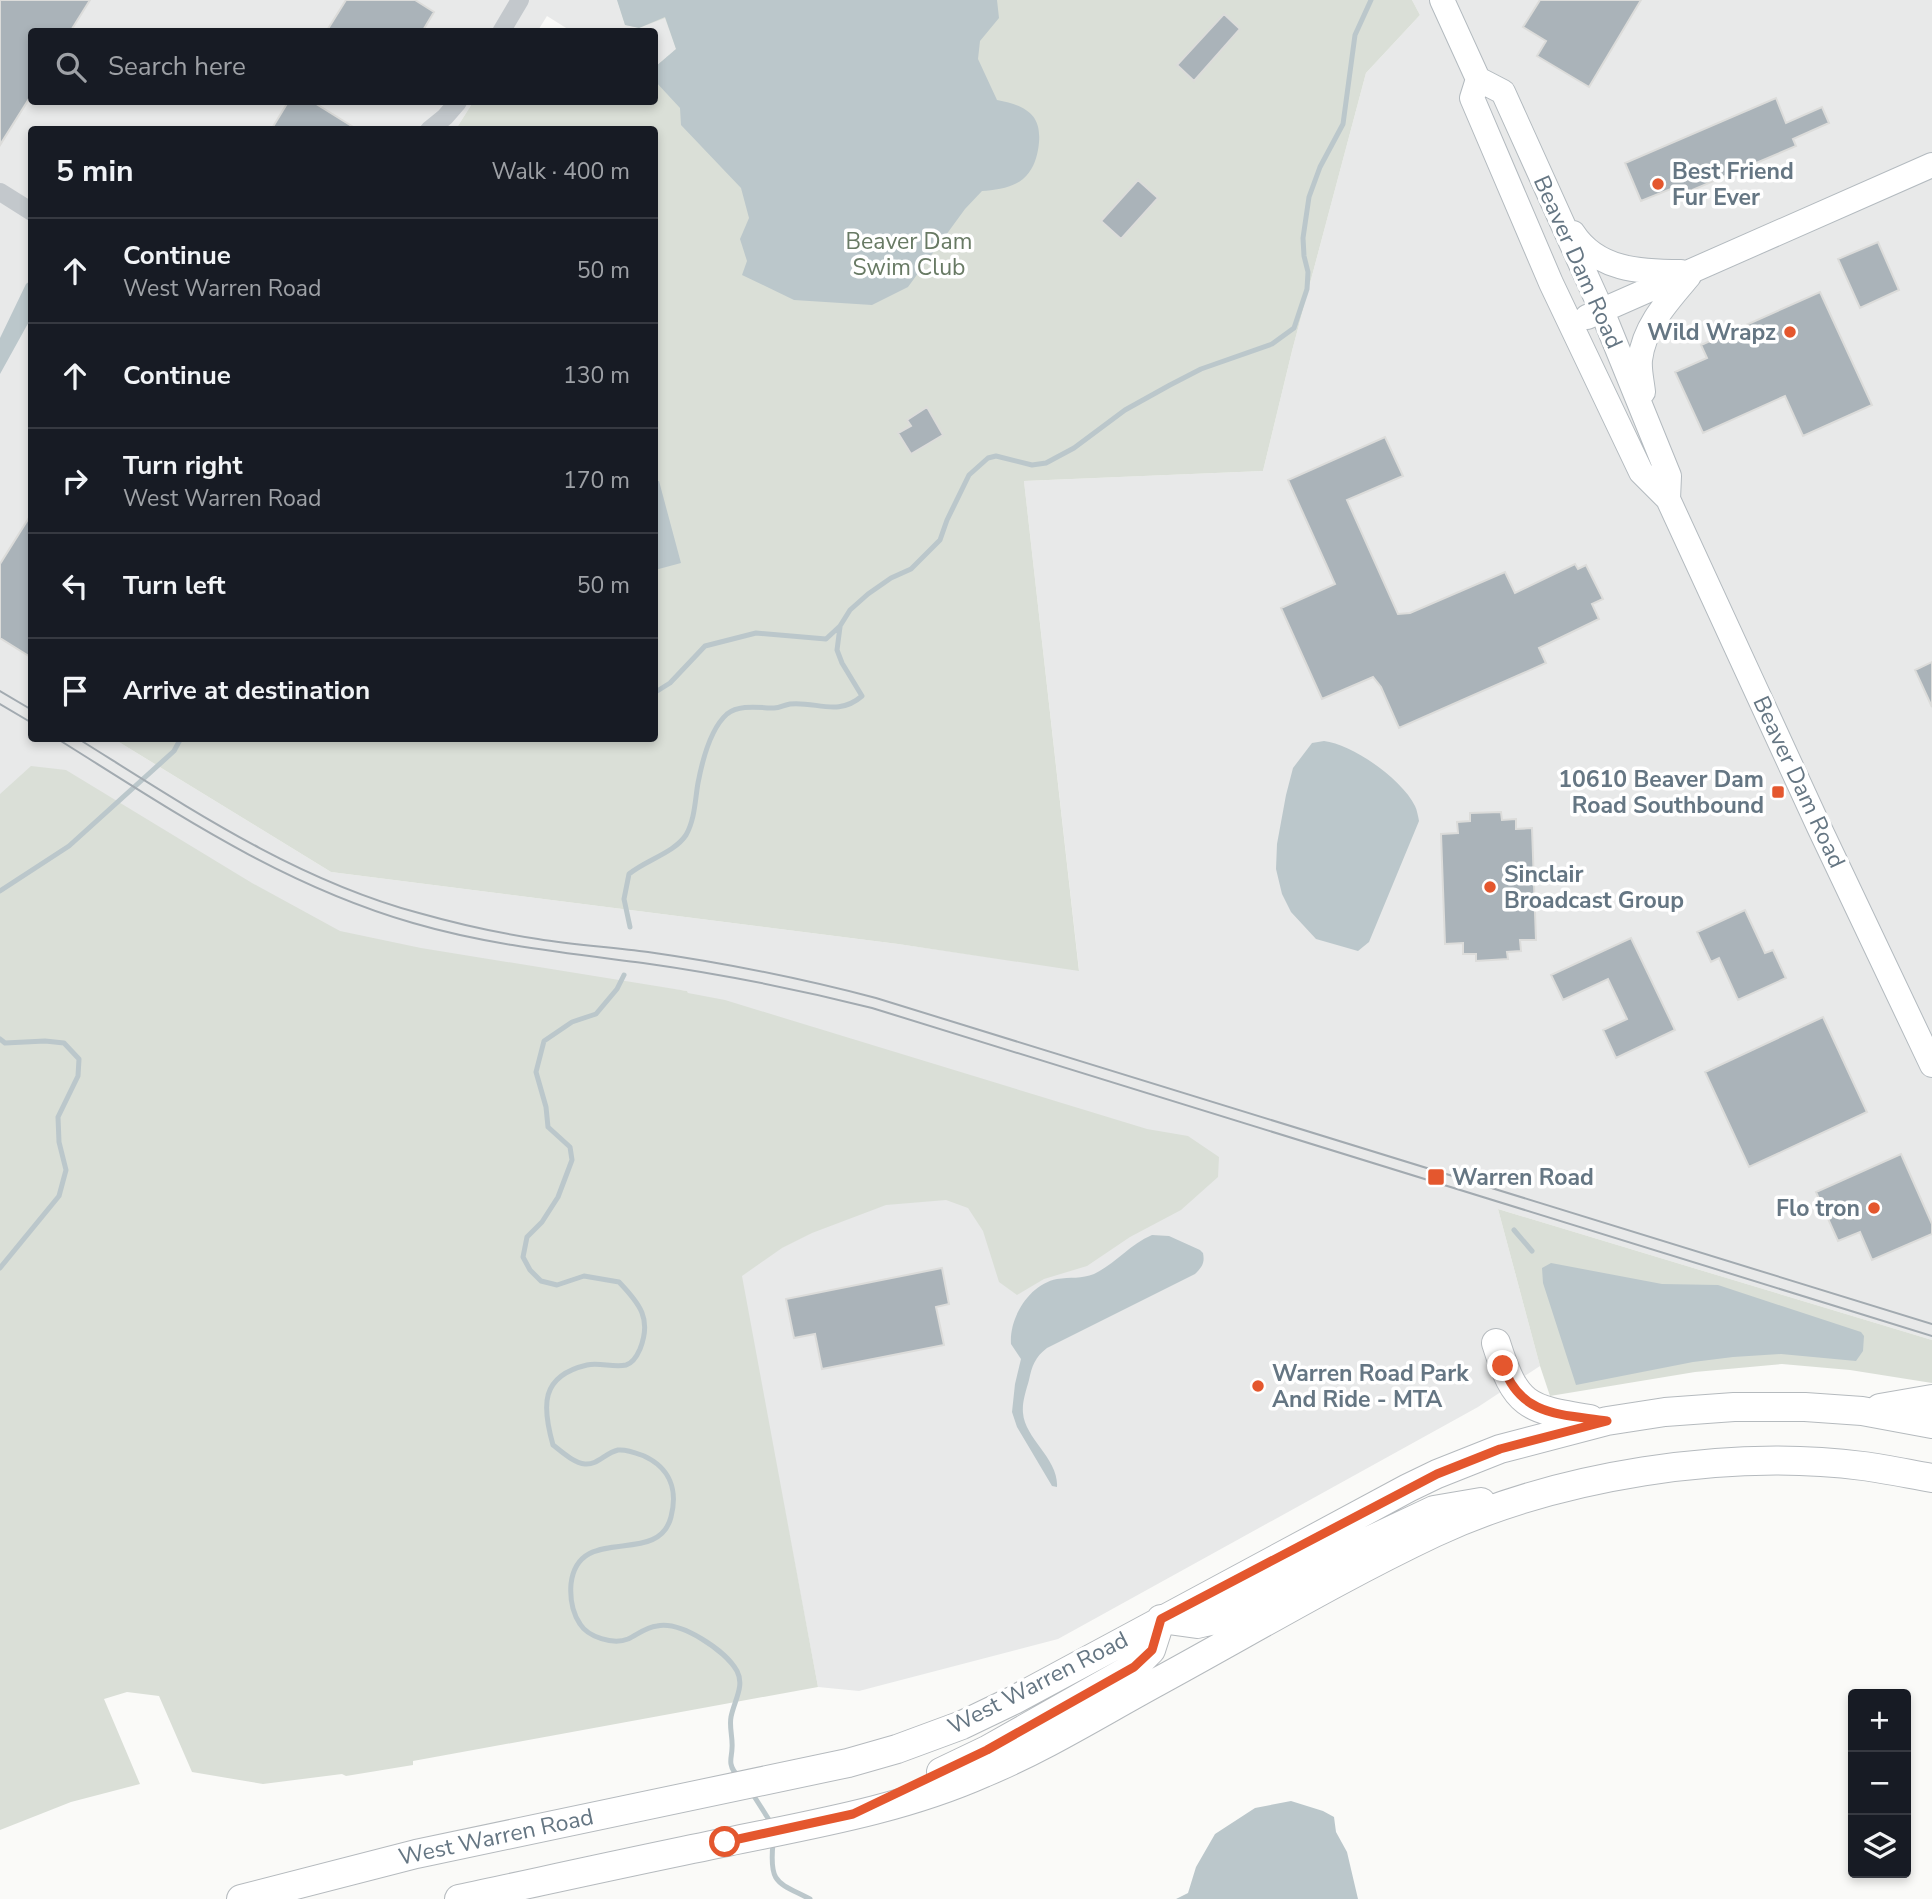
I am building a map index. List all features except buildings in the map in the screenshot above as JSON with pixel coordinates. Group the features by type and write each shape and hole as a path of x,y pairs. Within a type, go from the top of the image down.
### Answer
{"main road":[{"name":"Beaver Dam Road","path":"1442,0 1478,79 1503,92 1553,202 1602,311 1669,476 1668,499"},
{"name":"Beaver Dam Road","path":"1478,79 1472,98 1570,324 1641,472 1668,499 1932,1065"},
{"path":"1570,324 1932,165"},
{"path":"1553,202 1583,249 1632,269 1692,272"},
{"path":"1647,424 1639,362 1643,345 1661,309 1692,272"},
{"path":"1496,1342 1507,1376 1521,1398 1547,1412 1607,1421"},
{"path":"1862,1411 1932,1399"},
{"name":"West Warren Road","path":"241,1899 416,1854 848,1763 897,1749 962,1725 1014,1700 1161,1619 1437,1474 1500,1449 1607,1421 1665,1412 1734,1406 1862,1411 1932,1424"},
{"path":"853,1814 987,1750 1134,1667 1152,1650 1161,1619 1197,1624 1223,1618 1345,1552 1434,1510 1675,1468 1738,1461 1804,1461 1862,1465 1932,1478"},
{"path":"459,1899 812,1825 910,1800 984,1774 1436,1532 1521,1500 1574,1485"}],"street":[{"path":"503,28 520,0"},
{"path":"434,126 455,105"},
{"path":"0,192 28,210"}],"shaded area":[{"path":"0,0 617,0 625,25 639,28 566,28 547,16 540,28 28,28 28,105 471,105 458,126 28,126 28,742 119,742 331,872 898,944 1079,970 1024,481 1263,471 1366,73 1420,15 1412,0 1932,0 1932,1340 1498,1209 1540,1366 1478,1407 1058,1639 859,1691 818,1687 687,991 352,949 0,857"},
{"path":"617,0 997,0 999,18 980,41 978,59 997,100 1025,109 1036,121 1039,138 1035,162 1029,173 1014,185 982,191 965,209 908,287 872,305 794,300 742,275 747,261 740,239 749,218 741,188 681,125 680,108 658,84 658,64 676,49 665,17 639,28 625,25"},
{"path":"665,17 676,49 658,64 658,28 639,28"},
{"path":"28,282 28,323 0,374 0,338"},
{"path":"658,481 681,563 658,569"},
{"path":"1324,741 1362,756 1388,774 1409,796 1419,821 1369,942 1358,951 1316,939 1291,912 1282,894 1276,869 1277,844 1293,768 1312,743"},
{"path":"1152,1235 1169,1236 1200,1250 1204,1256 1201,1267 1195,1274 1047,1348 1033,1366 1024,1396 1023,1413 1029,1432 1053,1467 1057,1487 1052,1486 1017,1427 1012,1412 1021,1359 1011,1344 1014,1323 1023,1303 1038,1287 1057,1279 1094,1274"},
{"path":"1551,1263 1662,1284 1718,1285 1861,1332 1864,1336 1863,1351 1856,1361 1781,1354 1733,1357 1693,1362 1576,1385 1543,1283 1542,1268"},
{"path":"1291,1801 1334,1817 1336,1832 1347,1852 1358,1899 1176,1899 1188,1893 1196,1867 1215,1834 1255,1808"}],"green space":[{"name":"Beaver Dam Swim Club","path":"617,0 1412,0 1420,15 1366,73 1263,471 1024,481 1079,971 898,944 331,872 119,742 658,742 658,126 458,126 471,105 658,105 658,64 676,49 665,18 639,28 625,25"},
{"path":"31,766 66,770 252,883 340,931 421,948 687,991 725,1000 1147,1129 1188,1136 1219,1157 1218,1177 1181,1210 1130,1237 1087,1266 1044,1279 1017,1295 999,1282 983,1231 968,1208 946,1200 886,1205 812,1233 782,1248 742,1276 818,1687 413,1761 413,1765 346,1776 342,1774 263,1784 192,1772 159,1696 127,1692 104,1699 140,1784 71,1802 0,1830 0,794"},
{"path":"1498,1209 1932,1340 1932,1383 1850,1370 1782,1364 1695,1372 1550,1396"}],"waterway":[{"path":"658,690 670,683 705,646 756,633 826,639 840,626 850,610 868,594 891,578 911,569 940,540 969,475 988,458 996,456 1032,465 1046,463 1074,448 1125,410 1170,385 1201,369 1272,344 1294,328 1307,289 1308,272 1303,238 1309,197 1320,167 1343,124 1355,35 1371,0"},
{"path":"630,927 624,899 629,874 667,852 686,835 693,816 708,746 716,728 727,714 744,708 776,708 790,704 844,706 862,696 837,650 840,627"},
{"path":"0,891 69,846 174,751 179,742"},
{"path":"624,975 617,989 596,1014 572,1022 544,1041 536,1072 546,1107 548,1127 570,1147 572,1160 558,1197 542,1222 527,1237 523,1257 530,1270 541,1281 557,1285 584,1276 619,1282 638,1305 645,1329 635,1359 621,1366 587,1365 560,1377 548,1394 549,1431 553,1445 577,1462 590,1464 618,1450 635,1453 653,1461 666,1473 670,1481 673,1507 663,1532 651,1540 602,1549 588,1555 577,1565 571,1584 571,1599 580,1624 595,1636 622,1641 649,1628 667,1626 690,1633 723,1654 737,1671 740,1682 730,1725 731,1764 739,1777"},
{"path":"0,1039 5,1043 64,1043 79,1059 78,1076 58,1117 59,1142 66,1170 59,1196 0,1268"},
{"path":"1514,1230 1532,1251"},
{"path":"752,1793 771,1823"},
{"path":"773,1843 774,1874 783,1885 810,1899"}],"tram line":[{"path":"0,691 28,708"},
{"path":"0,704 28,721"},
{"path":"62,742 185,818 272,867 364,907 413,923 498,943 730,977 872,1008 1932,1336"},
{"path":"83,742 200,814 284,861 373,899 493,931 705,961 876,998 1932,1324"}],"place":[{"name":"Best Friend Fur Ever","path":"1658,184"},
{"name":"Wild Wrapz","path":"1790,332"},
{"name":"10610 Beaver Dam Road Southbound","path":"1778,792"},
{"name":"Sinclair Broadcast Group","path":"1490,887"},
{"name":"Warren Road","path":"1436,1177"},
{"name":"Flo tron","path":"1874,1208"},
{"name":"Warren Road Park And Ride - MTA","path":"1258,1386"}],"route":[{"path":"725,1842 853,1814 987,1750 1134,1667 1152,1650 1161,1619 1408,1488 1500,1449 1607,1421 1547,1412 1533,1406 1521,1398 1503,1366"}]}
